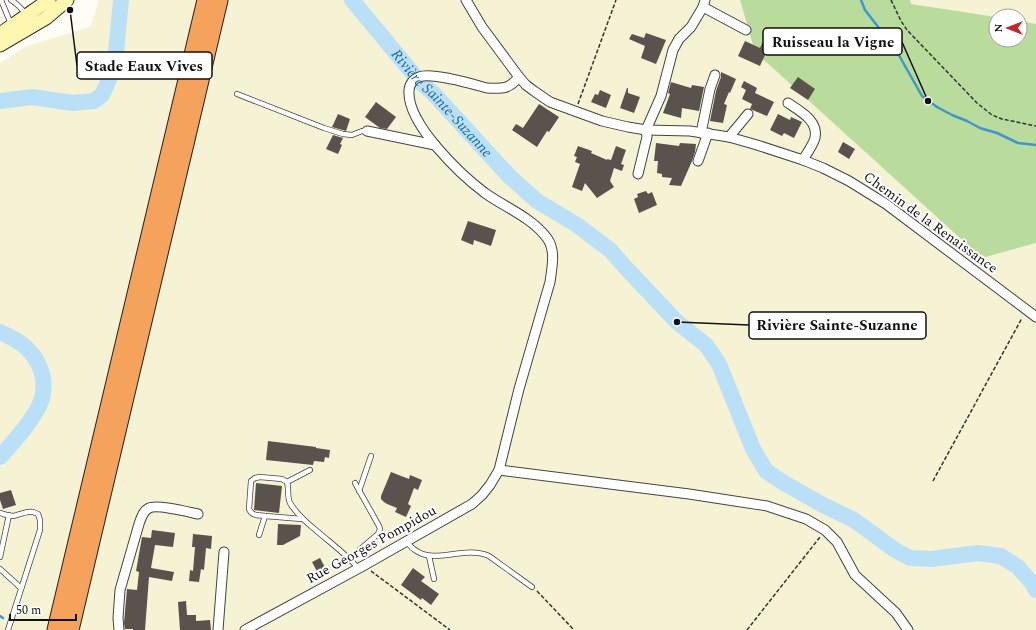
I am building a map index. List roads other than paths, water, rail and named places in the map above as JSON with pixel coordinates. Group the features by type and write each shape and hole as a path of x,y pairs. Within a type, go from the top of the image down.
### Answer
{"highway":[{"path":"56,630 206,0"},
{"path":"70,630 219,0"}],"main road":[{"path":"0,34 14,30 28,22 49,0"},
{"path":"28,22 46,18 67,0"},
{"path":"0,45 14,30"}],"street":[{"name":"Chemin de la Renaissance","path":"466,0 482,27 519,77 526,85 550,102 602,121 628,127 646,130 690,131 729,137 803,160 837,174 886,204 1036,317"},
{"path":"638,174 647,137 646,130 661,96 676,44 691,27 704,4 746,30"},
{"path":"698,161 704,133 710,89 715,75"},
{"name":"Rue Georges Pompidou","path":"245,630 361,567 472,504 490,485 499,470 519,389 550,282 553,263 552,250 548,238 537,227 486,194 465,177 435,145 411,107 409,93 412,81 419,77 428,76 444,78 494,88 508,87 519,77"},
{"path":"788,103 806,115 814,125 815,138 803,160"},
{"path":"729,137 748,114"},
{"path":"367,130 435,145"},
{"path":"499,470 689,494 767,506 806,519 825,530 837,542 855,575 896,613 908,630"},
{"path":"119,630 118,618 120,590 142,514 149,508 157,507 198,514"},
{"path":"218,630 224,552"}],"lane":[{"path":"1,0 14,30"},
{"path":"11,0 23,11 28,22"},
{"path":"237,94 343,134 352,135 367,130"},
{"path":"359,491 371,456"},
{"path":"287,482 310,470"},
{"path":"302,518 265,516 251,513 249,509 251,481 260,477 282,478 287,482 288,498 290,503 302,518 361,567"},
{"path":"350,558 378,534 380,529 355,483"},
{"path":"0,513 12,516 22,512 33,511 38,514 40,520 40,530 8,630"},
{"path":"0,557 9,515"},
{"path":"259,536 265,516"},
{"path":"406,541 420,554 428,556 467,552 489,556 532,586"},
{"path":"428,556 434,579"},
{"path":"0,568 21,588"}],"waterway":[{"name":"Rivière Sainte-Suzanne","path":"0,101 32,97 73,103 94,101 102,95 115,63 121,0"},
{"name":"Rivière Sainte-Suzanne","path":"352,0 420,82 434,94 509,176 537,201 577,225 610,250 677,322 706,345 719,364 753,449 766,471 823,505 854,520 895,550 910,558 932,559 978,553 1001,556 1018,567 1036,590"},
{"path":"861,0 865,10 896,50 922,96 937,107 980,128 997,133 1018,143 1036,145"},
{"name":"Rivière Sainte-Suzanne","path":"0,332 19,342 33,355 41,370 43,379 42,397 36,412 0,457"}],"place":[{"name":"Stade Eaux Vives","path":"70,10"},
{"name":"Ruisseau la Vigne","path":"928,101"},
{"name":"Rivière Sainte-Suzanne","path":"677,322"}]}
